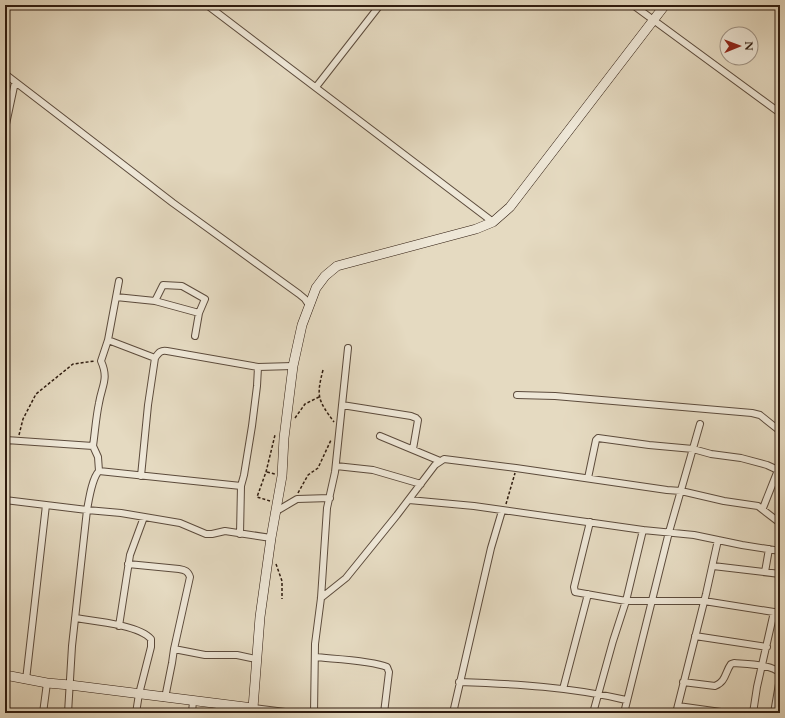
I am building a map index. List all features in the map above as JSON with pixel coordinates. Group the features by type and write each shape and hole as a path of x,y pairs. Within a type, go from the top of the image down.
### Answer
{"street":[{"path":"207,5 493,222"},
{"path":"316,87 380,5"},
{"path":"633,5 780,112"},
{"path":"252,710 256,659 271,538 282,476 284,438 293,366 302,326 316,288 325,276 337,266 476,229 493,222 510,207 665,5"},
{"path":"5,74 179,207 299,294 309,305"},
{"path":"5,129 15,82"},
{"path":"68,713 75,618 87,510 93,482 99,471 98,457 93,446 99,403 105,378 105,371 101,361 108,340 119,281"},
{"path":"155,301 163,285 182,286 205,300 199,313 195,336"},
{"path":"116,297 155,301 199,313"},
{"path":"108,340 156,358"},
{"path":"314,713 316,631 321,598 327,508 336,466 348,348"},
{"path":"141,476 148,405 156,358 159,352 162,350 258,367 293,366"},
{"path":"240,534 241,486 252,426 258,367"},
{"path":"517,395 555,396 745,412 760,415 780,431"},
{"path":"342,405 416,418 418,420 413,449"},
{"path":"624,713 668,532 682,491 700,424"},
{"path":"380,436 440,461"},
{"path":"588,478 596,440 598,438 693,449 711,454 741,458 767,465 779,471 763,508"},
{"path":"5,447 6,440 93,446"},
{"path":"321,598 346,578 409,500 435,465 444,459 682,491 724,501 758,506 763,508 780,523"},
{"path":"336,466 373,470 421,484"},
{"path":"99,471 241,486"},
{"path":"275,512 297,499 330,498"},
{"path":"409,500 474,506 643,530 668,532 780,551"},
{"path":"5,502 46,505 144,517 189,526 197,532 206,534 225,532 271,538"},
{"path":"26,680 46,505"},
{"path":"453,713 491,548 502,511"},
{"path":"118,626 130,555 144,517"},
{"path":"590,522 574,587 575,592 626,601 704,601 777,613 757,687 753,713"},
{"path":"594,713 613,641 626,601 643,530"},
{"path":"676,713 713,566 718,540"},
{"path":"765,572 769,549"},
{"path":"128,564 179,569 189,572 190,576 165,698"},
{"path":"713,566 780,574"},
{"path":"563,689 588,594"},
{"path":"75,618 134,629 148,634 151,639 151,647 139,694 136,713"},
{"path":"695,636 767,647"},
{"path":"174,649 205,655 237,655 256,659"},
{"path":"315,657 356,661 387,667 389,672 384,713"},
{"path":"683,682 715,686 720,684 726,676 731,664 763,666 778,671 780,674"},
{"path":"5,675 47,683 193,701 252,710 293,713"},
{"path":"774,713 780,678"},
{"path":"460,682 563,689 599,694 626,700"},
{"path":"43,713 47,683"},
{"path":"192,713 193,701"},
{"path":"678,706 728,713"}],"path":[{"path":"18,440 24,419 36,394 74,364 101,361"},
{"path":"297,499 305,479 318,468 330,443 339,429 321,404 319,397 318,389 323,370"},
{"path":"502,511 506,506 516,468"}]}
